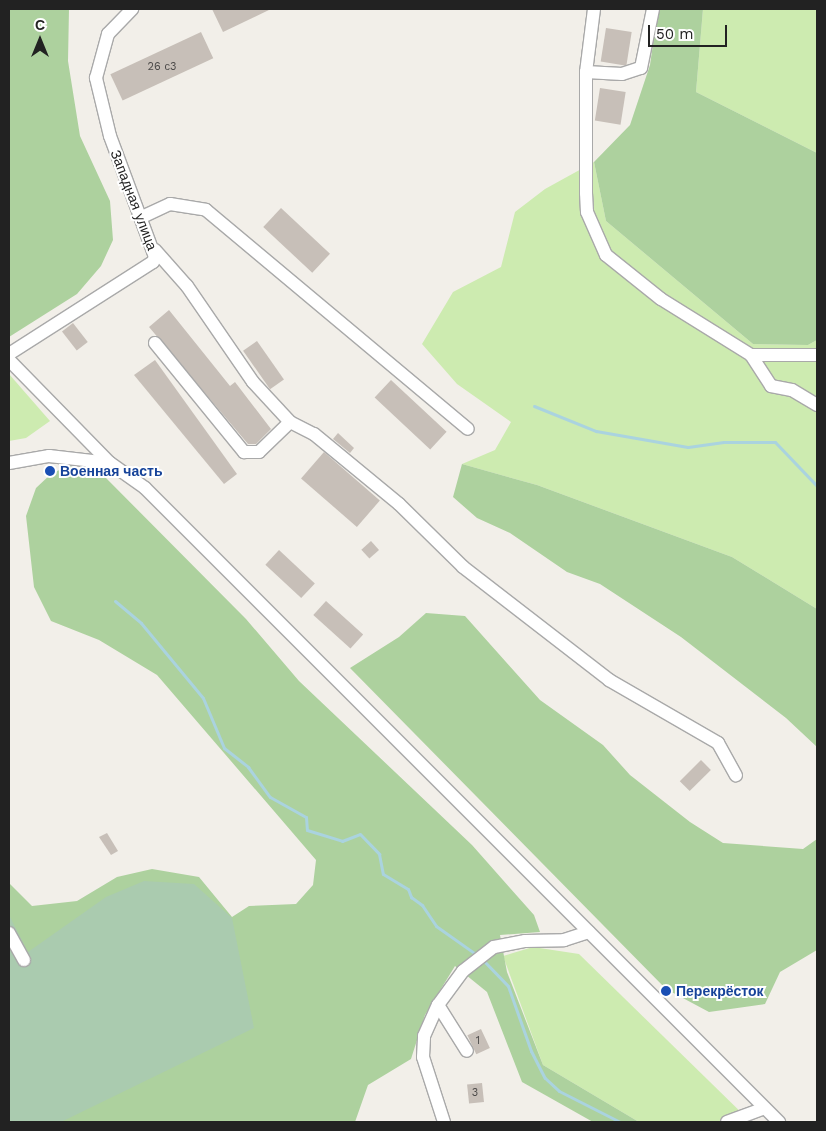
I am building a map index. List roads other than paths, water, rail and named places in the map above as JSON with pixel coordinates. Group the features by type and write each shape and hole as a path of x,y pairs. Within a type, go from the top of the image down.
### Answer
{"street":[{"name":"Западная улица","path":"9,354 153,262 155,250 110,136 96,78 108,34 132,9"},
{"path":"594,9 586,72 588,212 606,255 661,299 750,355 771,386 792,390 817,406"},
{"path":"586,72 622,74 641,68 653,9"},
{"path":"142,217 170,204 206,210 468,429"},
{"path":"155,250 187,286 253,382 290,422 314,434 399,504 463,567 609,680 718,743 736,775"},
{"path":"155,343 244,452 259,452 290,422"},
{"path":"750,355 817,355"},
{"path":"9,360 110,463 145,488 779,1122"},
{"path":"9,463 50,456 110,463"},
{"path":"444,1122 423,1057 424,1036 438,1005 463,971 494,947 517,942 564,940 589,932"},
{"path":"9,933 24,960"},
{"path":"438,1005 467,1051"},
{"path":"727,1122 765,1108"}],"waterway":[{"path":"534,406 596,431 688,447 724,442 775,442 817,486"},
{"path":"115,601 141,623 203,698 224,748 248,767 270,797 306,817 307,830 342,841 360,834 379,854 383,874 408,889 411,897 422,905 436,926 477,955"},
{"path":"482,959 508,986 531,1051 545,1078 559,1091 620,1122"}],"place":[{"name":"Военная часть","path":"50,471"},
{"name":"Перекрёсток","path":"666,991"}]}
